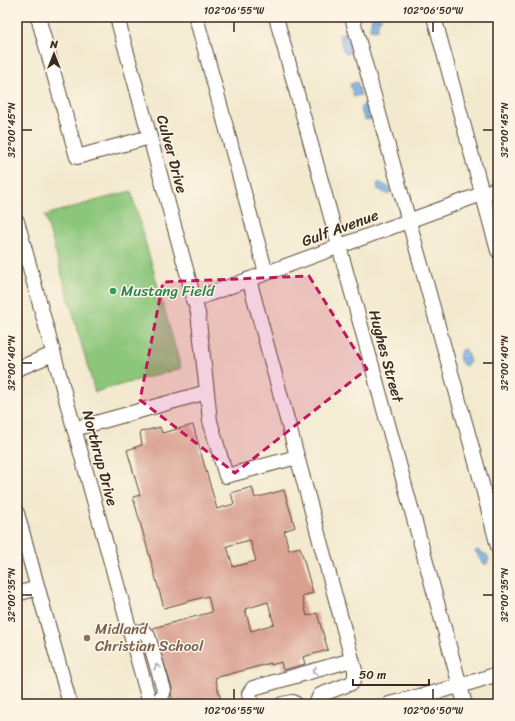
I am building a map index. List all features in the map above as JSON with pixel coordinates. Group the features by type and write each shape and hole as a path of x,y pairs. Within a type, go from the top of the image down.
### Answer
{"street":[{"path":"38,17 77,157 150,137"},
{"name":"Culver Drive","path":"117,17 198,314 210,421 226,476 297,457"},
{"path":"196,17 266,273"},
{"name":"Hughes Street","path":"276,17 464,704"},
{"path":"352,17 479,473 498,547"},
{"path":"434,17 498,251"},
{"name":"Gulf Avenue","path":"193,300 498,188"},
{"name":"Northrup Drive","path":"17,221 150,704"},
{"path":"248,280 355,670 354,681 346,686 320,695 316,704"},
{"path":"17,368 54,354"},
{"path":"74,429 207,392"},
{"path":"17,513 70,704"},
{"path":"17,594 37,588"},
{"path":"130,633 143,632 148,636 164,690 159,704"},
{"path":"252,704 249,694 252,688 352,660"},
{"path":"389,704 460,686 498,674"},
{"path":"282,704 294,702 296,704"}],"highlighted area":[{"path":"309,276 367,369 235,473 140,400 163,282"}],"green space":[{"name":"Mustang Field","path":"131,191 181,368 95,392 45,215"}],"water":[{"path":"372,17 382,18 379,20 377,30 370,29"},
{"path":"346,32 351,48 349,49 350,53 346,54 343,50 339,34"},
{"path":"357,82 361,95 354,97 350,84"},
{"path":"363,105 368,107 371,119 365,120 360,109"},
{"path":"379,182 390,188 390,193 387,194 378,189 377,184"},
{"path":"466,349 470,362 466,366 462,364 459,357 461,350"},
{"path":"477,550 487,555 489,559 487,564 484,564 475,551"}],"building":[{"path":"193,425 217,509 234,504 231,493 252,487 255,498 284,490 295,527 284,531 289,550 300,547 313,593 302,596 307,616 317,613 328,650 303,657 305,664 283,670 281,662 271,665 271,663 215,678 222,704 174,704 171,694 172,688 153,628 212,612 208,596 164,608 133,497 140,495 127,450 142,445 140,432 160,427 162,433","holes":["250,540 256,561 233,567 227,546","268,602 274,624 251,631 245,609"]}],"place":[{"name":"Mustang Field","path":"113,291"},
{"name":"Midland Christian School","path":"87,638"}]}
